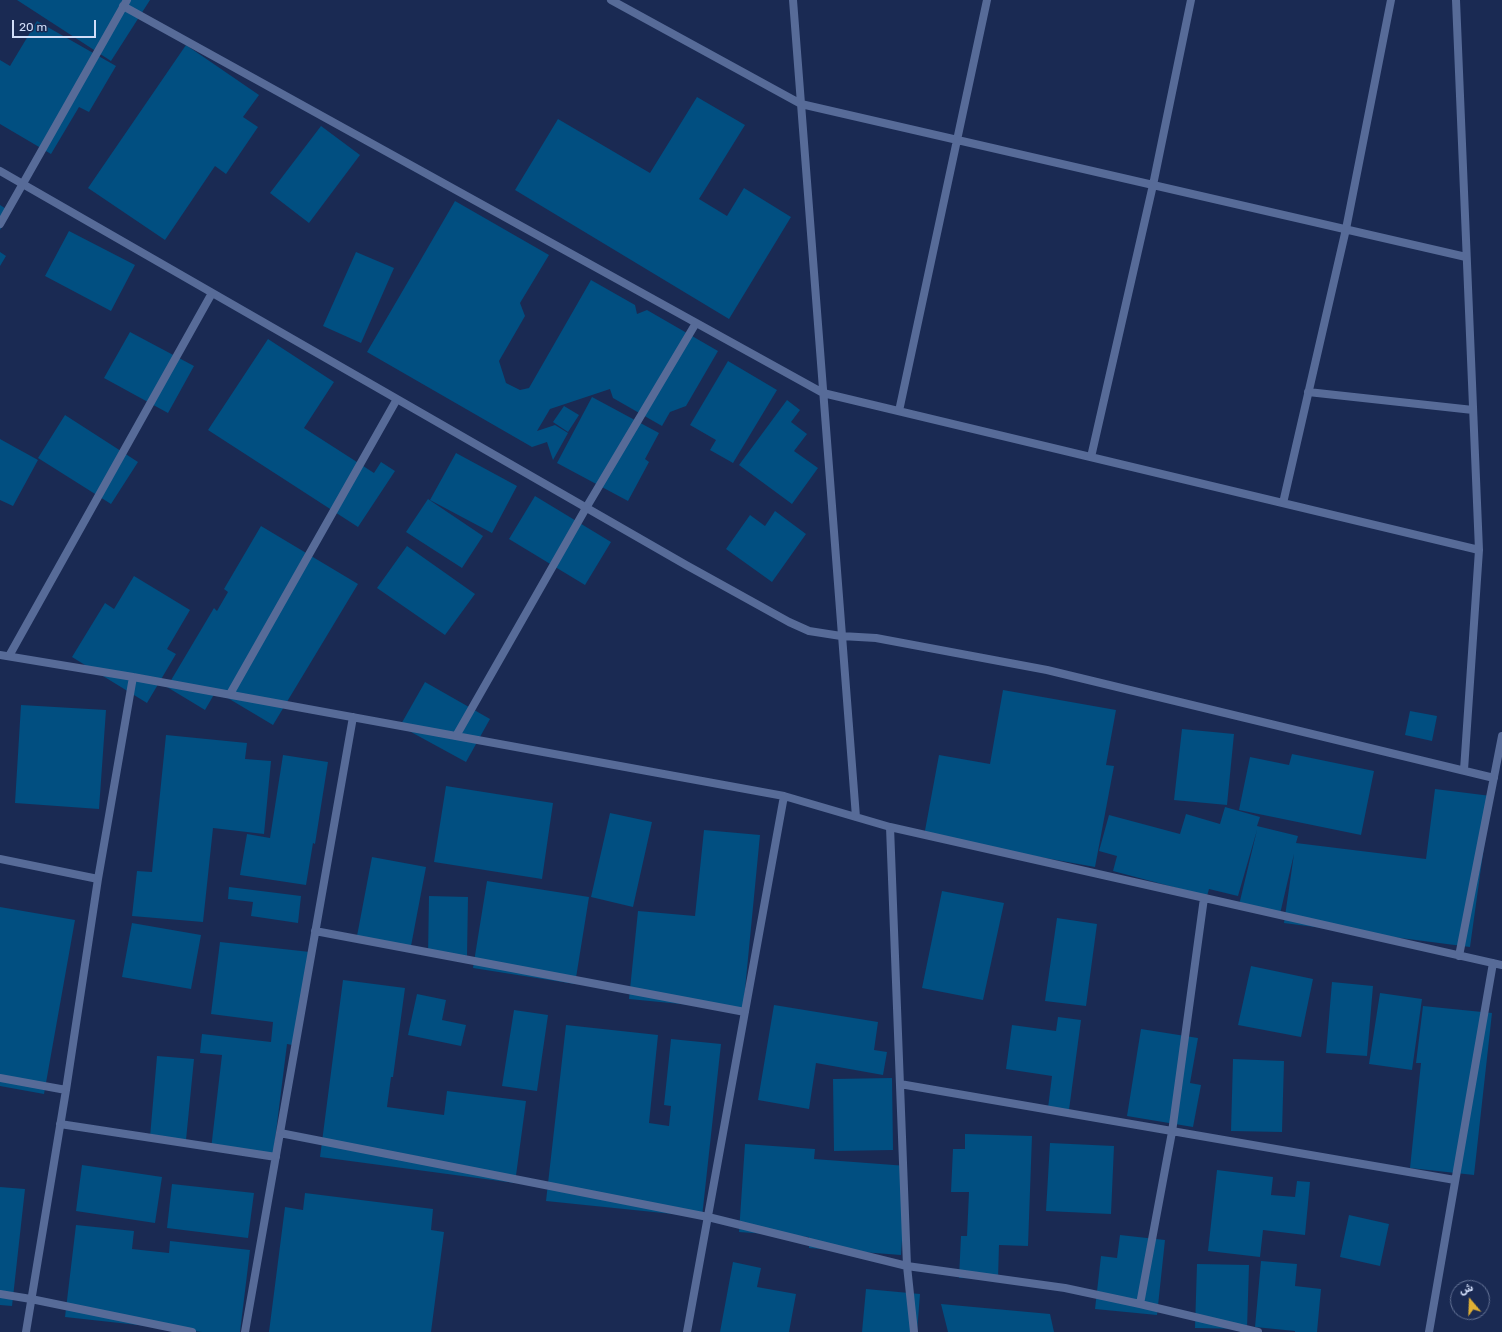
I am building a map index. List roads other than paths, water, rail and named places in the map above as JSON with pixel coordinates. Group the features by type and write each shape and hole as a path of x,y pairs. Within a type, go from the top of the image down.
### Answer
{"street":[{"path":"612,0 800,104 1466,257"},
{"path":"793,0 856,817"},
{"path":"899,411 987,0"},
{"path":"1091,457 1153,185 1191,0"},
{"path":"1283,503 1346,229 1391,0"},
{"path":"1456,0 1479,550 1464,770"},
{"path":"0,224 125,3 823,393 1479,550"},
{"path":"0,171 586,508 789,622 809,630 841,636 876,638 1047,670 1494,778"},
{"path":"9,656 212,293"},
{"path":"456,736 586,508 696,323"},
{"path":"1308,392 1473,410"},
{"path":"230,694 397,399"},
{"path":"0,655 133,676 784,796 890,828 1502,965"},
{"path":"26,1332 66,1090 98,879 133,676"},
{"path":"245,1332 353,717"},
{"path":"1459,956 1502,736"},
{"path":"687,1332 784,796"},
{"path":"890,828 907,1266 914,1332"},
{"path":"0,859 98,879"},
{"path":"1140,1304 1172,1132 1204,898"},
{"path":"315,931 746,1012"},
{"path":"1429,1332 1493,963"},
{"path":"0,1078 66,1090"},
{"path":"900,1084 1456,1180"},
{"path":"60,1124 276,1158"},
{"path":"280,1133 708,1217 907,1266 1065,1288 1258,1332"},
{"path":"0,1294 192,1332"}]}
